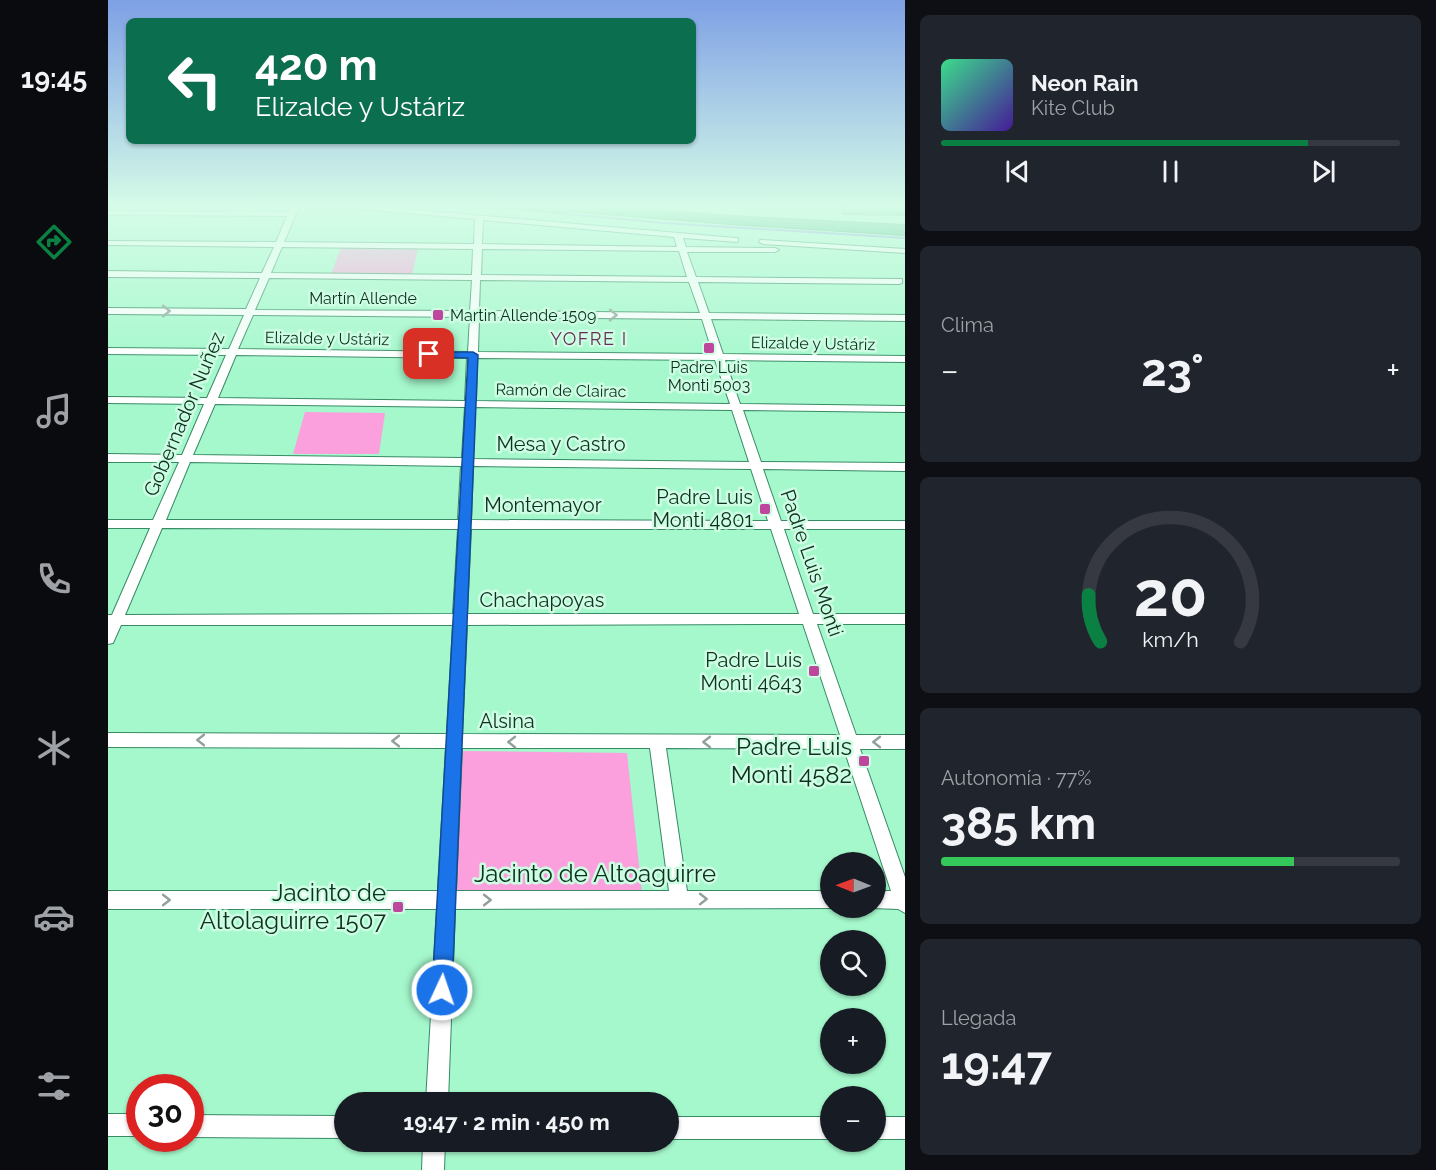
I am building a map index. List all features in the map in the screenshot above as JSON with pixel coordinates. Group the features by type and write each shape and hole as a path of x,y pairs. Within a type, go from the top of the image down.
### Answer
{"street":[{"name":"Gobernador Nuñez","path":"108,639 112,620 158,524 272,260"},
{"path":"437,1092 477,260"},
{"name":"Padre Luis Monti","path":"686,260 904,902"},
{"path":"108,274 899,281"},
{"name":"Martín Allende","path":"108,311 905,318"},
{"name":"Elizalde y Ustáriz","path":"108,351 905,360"},
{"name":"Ramón de Clairac","path":"108,400 905,409"},
{"name":"Mesa y Castro","path":"108,458 905,467"},
{"name":"Montemayor","path":"108,524 905,525"},
{"name":"Chachapoyas","path":"112,620 905,619"},
{"name":"Alsina","path":"108,740 905,742"},
{"path":"657,742 679,899"},
{"name":"Jacinto de Altoaguirre","path":"108,900 820,900"},
{"path":"886,901 904,902"},
{"path":"108,1125 126,1125"},
{"path":"204,1126 334,1127"},
{"path":"679,1128 820,1128"},
{"path":"886,1128 905,1128"},
{"path":"433,1170 434,1152"}],"shaded area":[{"path":"336,260 415,260 412,275 331,275"},
{"path":"305,412 385,413 379,454 293,454"},
{"path":"460,751 627,753 642,893 452,891"}],"place":[{"name":"Martin Allende 1509","path":"438,315"},
{"name":"Padre Luis Monti 5003","path":"709,348"},
{"name":"Padre Luis Monti 4801","path":"765,509"},
{"name":"Padre Luis Monti 4643","path":"814,671"},
{"name":"Padre Luis Monti 4582","path":"864,761"},
{"name":"Jacinto de Altolaguirre 1507","path":"398,907"}],"district":[{"name":"YOFRE I","path":"589,339"}],"route":[{"path":"429,354 473,355 442,990"}]}
